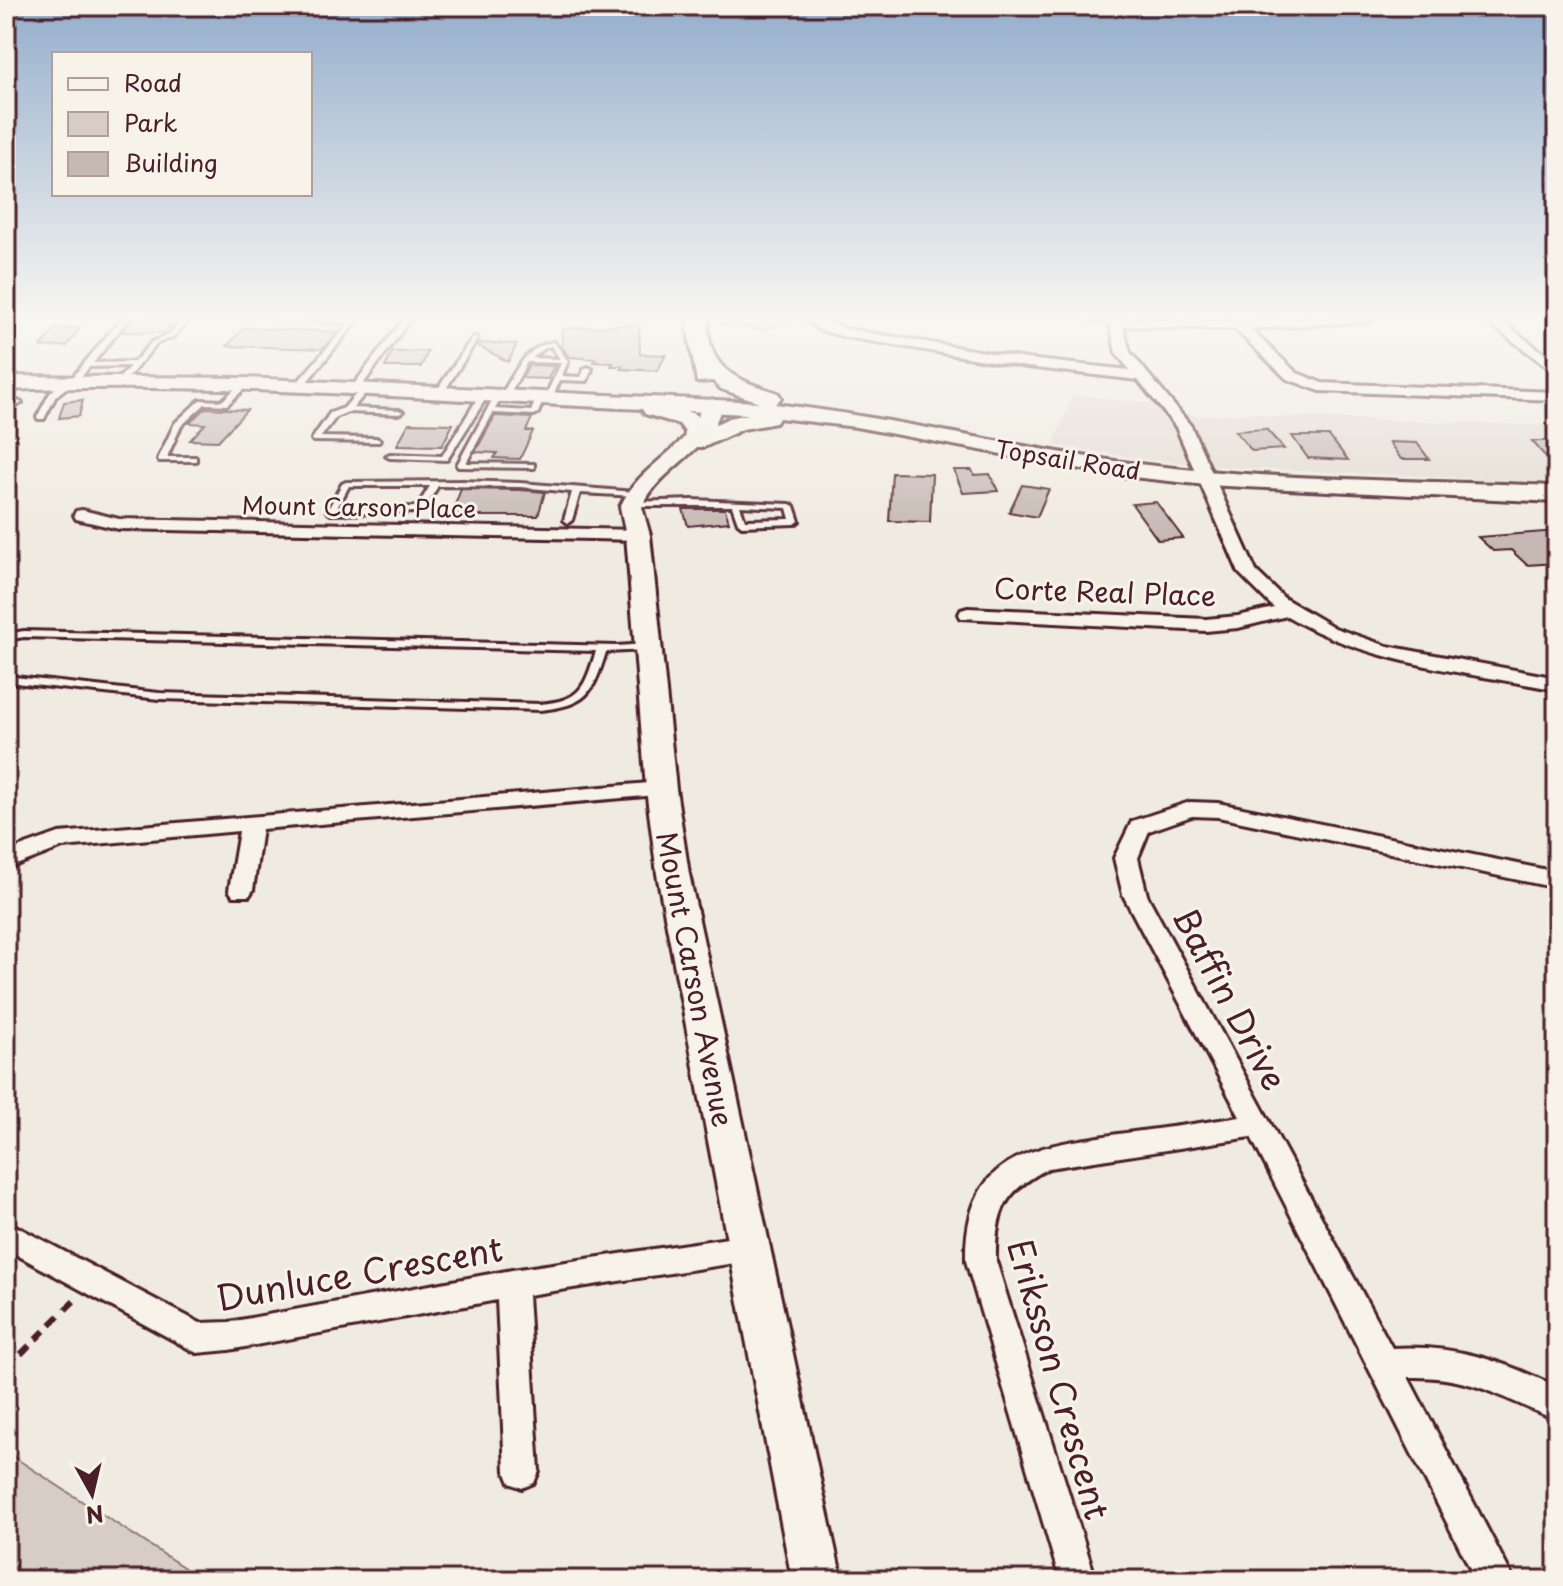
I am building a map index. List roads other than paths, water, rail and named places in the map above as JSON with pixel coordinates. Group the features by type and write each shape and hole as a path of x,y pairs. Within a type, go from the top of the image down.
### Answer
{"main road":[{"name":"Topsail Road","path":"323,391 355,396 439,393 494,399 549,391"},
{"path":"593,391 679,415 693,424 697,431 696,442"},
{"name":"Topsail Road","path":"605,391 856,420 1059,459 1206,478 1557,494"},
{"path":"647,391 670,391"},
{"path":"696,442 710,417 712,405 709,391"},
{"path":"747,391 819,407 856,420"},
{"path":"636,511 655,472 696,442 737,423 763,418 856,420"},
{"name":"Mount Carson Avenue","path":"636,511 661,789 676,889 817,1580"}],"street":[{"path":"1154,391 1183,426 1248,573 1287,610 1328,632 1383,651 1557,684"},
{"path":"1426,391 1557,396"},
{"name":"Mount Carson Place","path":"82,515 119,524 636,511"},
{"name":"Corte Real Place","path":"968,614 1206,625 1238,622 1287,610"},
{"path":"6,861 43,845 75,837 661,789"},
{"name":"Baffin Drive","path":"1496,1580 1259,1125 1135,895 1126,858 1140,826 1190,809 1218,810 1557,880"},
{"path":"241,890 252,822"},
{"name":"Eriksson Crescent","path":"1078,1580 981,1261 979,1232 984,1209 997,1188 1019,1168 1044,1157 1259,1125"},
{"name":"Dunluce Crescent","path":"6,1234 197,1338 229,1336 512,1284 748,1248"},
{"path":"512,1284 522,1471"},
{"path":"1384,1364 1425,1360 1465,1365 1501,1377 1557,1404"}],"lane":[{"path":"41,417 58,391"},
{"path":"193,459 162,459 178,425 203,402 224,403 237,391"},
{"path":"358,391 333,415 316,439 376,440"},
{"path":"390,456 444,458 500,391"},
{"path":"6,403 12,393"},
{"path":"355,396 399,412"},
{"path":"494,399 461,465 531,466"},
{"path":"435,485 420,509 331,511 346,484 435,485 549,487 577,490 636,511 735,503 790,506 795,521 742,523 735,503"},
{"path":"568,520 577,490"},
{"path":"6,637 24,634 602,649 647,647"},
{"path":"6,679 159,696 540,707 559,705 583,696 590,686 602,649"}]}
